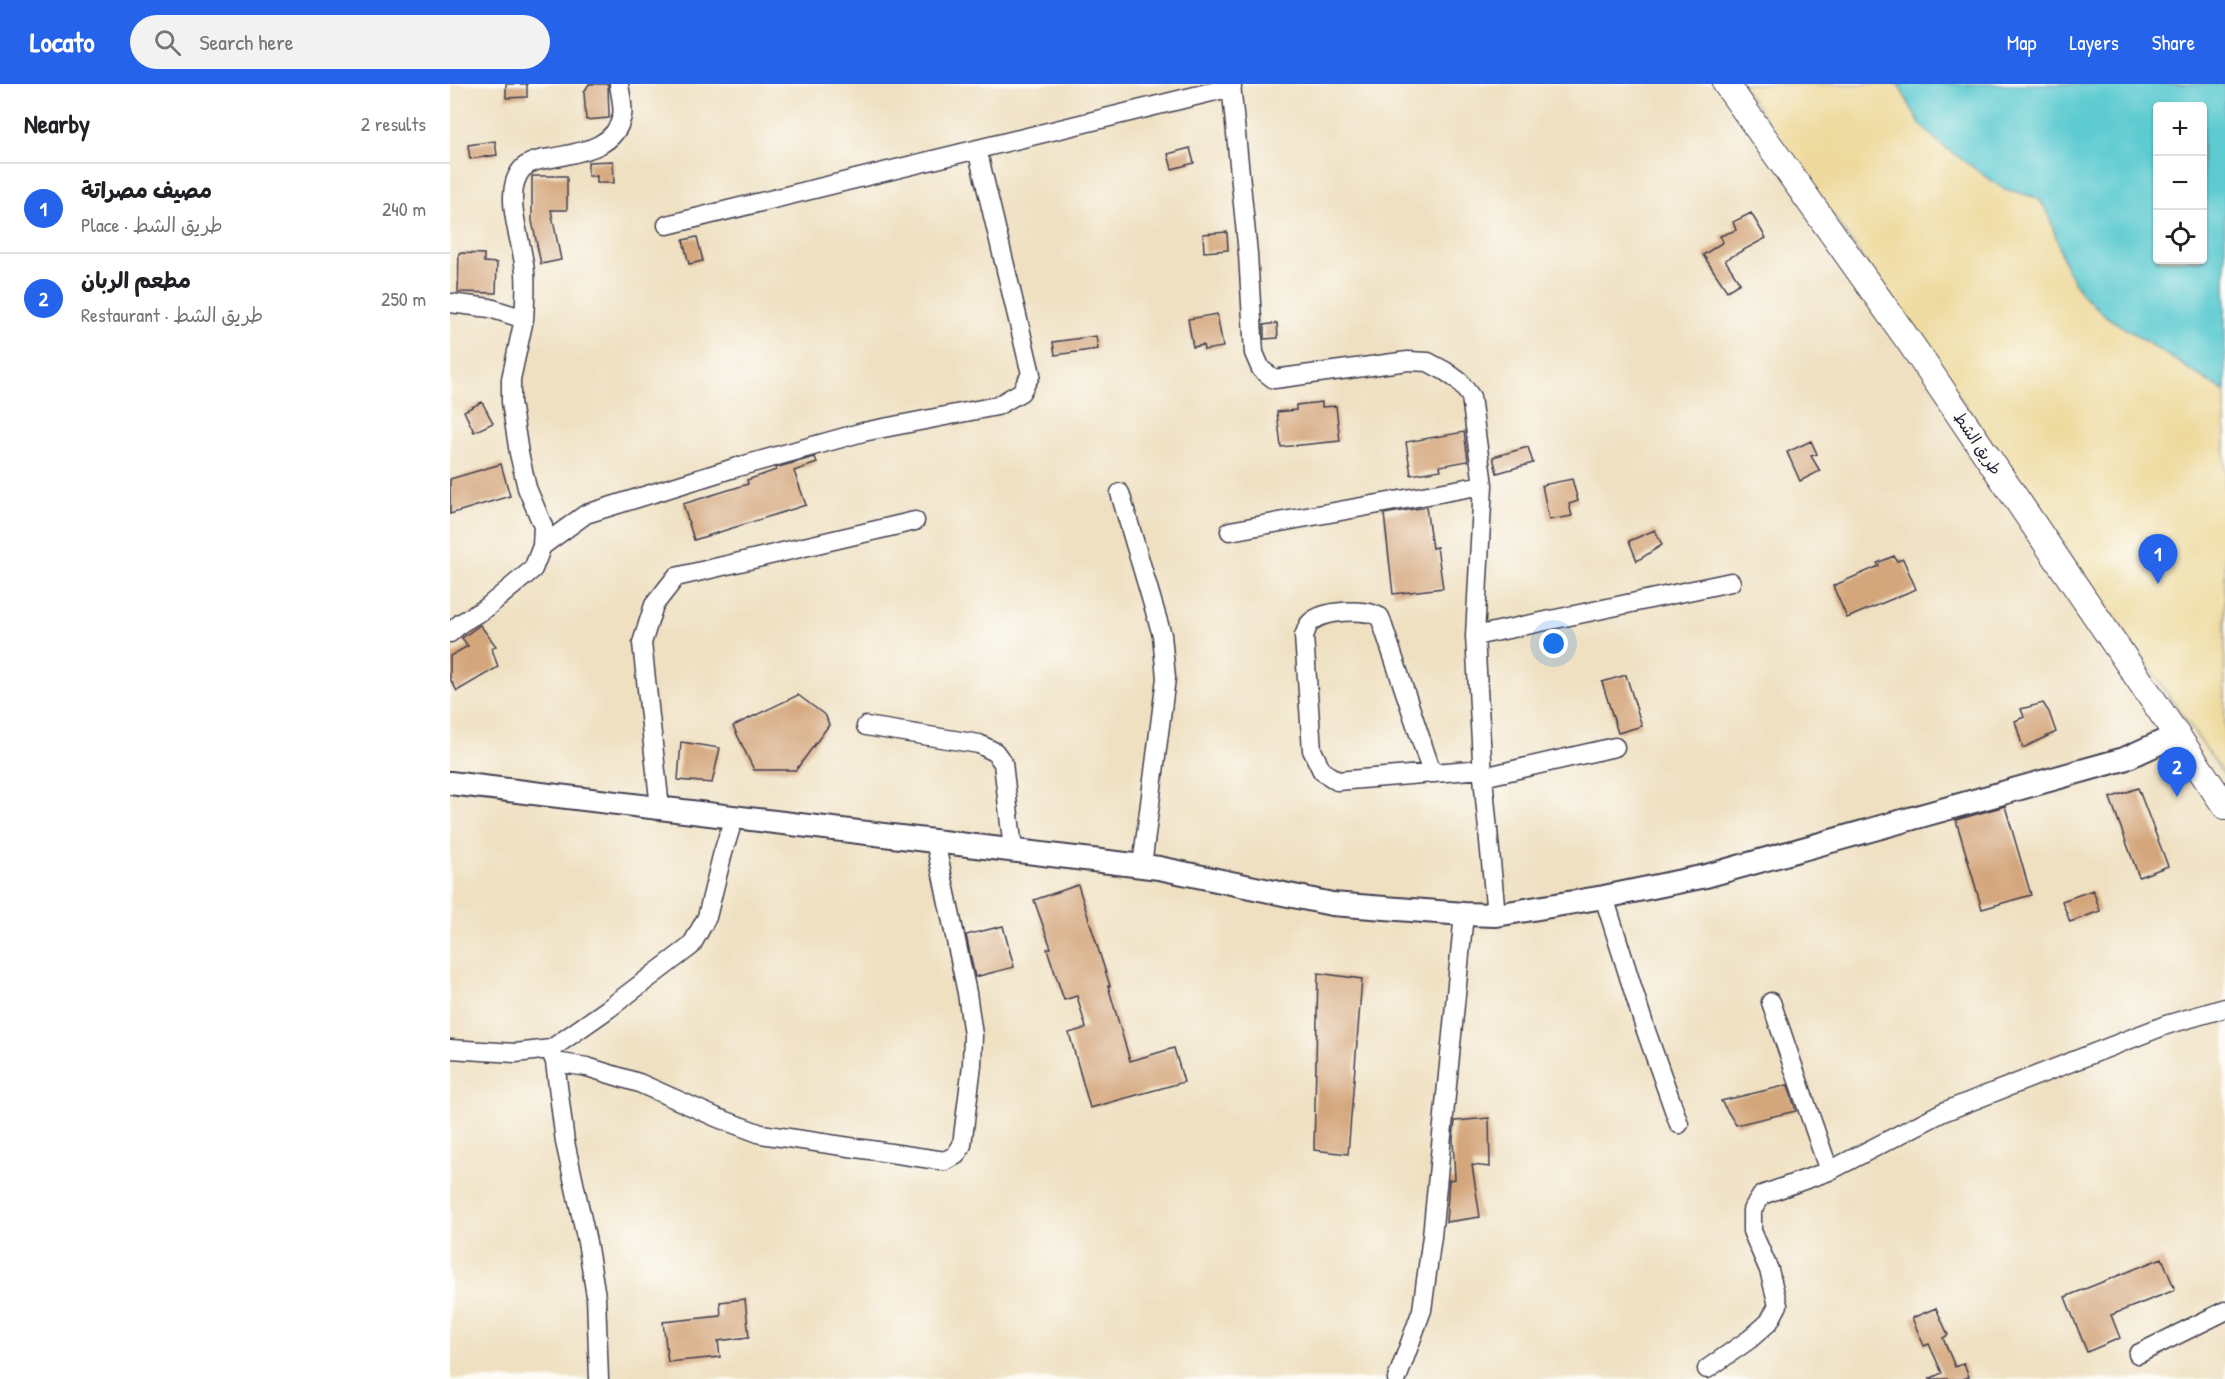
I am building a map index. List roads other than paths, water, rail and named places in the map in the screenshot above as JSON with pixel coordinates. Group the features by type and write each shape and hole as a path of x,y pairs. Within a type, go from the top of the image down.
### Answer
{"main road":[{"name":"طريق الشط","path":"1726,84 1913,348 2225,806"}],"street":[{"path":"450,633 461,623 486,609 533,569 542,546 543,526 527,488 511,402 511,379 524,319 524,264 516,229 514,198 516,183 522,169 537,160 586,151 612,139 622,116 619,84"},
{"path":"667,225 1232,85 1248,254 1254,353 1261,369 1274,379 1408,361 1428,362 1459,381 1471,397 1483,485 1475,636 1482,773 1497,915"},
{"path":"542,546 586,514 862,432 997,406 1021,392 1031,374 977,149"},
{"path":"450,303 490,308 524,319"},
{"path":"1230,531 1483,485"},
{"path":"1119,493 1162,634 1166,678 1142,866"},
{"path":"660,808 642,643 654,605 676,577 915,521"},
{"path":"1475,636 1731,582"},
{"path":"1432,773 1380,617 1363,610 1321,616 1309,624 1304,636 1312,750 1322,771 1337,781 1432,773 1482,773 1615,747"},
{"path":"866,726 979,744 995,752 1003,763 1013,850"},
{"path":"450,783 1142,866 1332,904 1464,915 1497,915 1604,897 1706,876 2124,759 2176,735"},
{"path":"553,1056 608,1009 691,946 707,917 734,817"},
{"path":"450,1049 553,1056 639,1083 718,1118 761,1134 945,1161 956,1155 962,1145 972,1065 973,1035 967,993 935,841"},
{"path":"1604,897 1645,1028 1679,1124"},
{"path":"1397,1379 1422,1310 1432,1236 1464,915"},
{"path":"1771,1002 1829,1171"},
{"path":"1707,1369 1750,1339 1769,1322 1778,1305 1768,1270 1752,1230 1752,1210 1762,1195 1829,1171 1943,1112 2166,1025 2225,1008"},
{"path":"553,1056 565,1142 587,1242 596,1296 599,1379"},
{"path":"2138,1354 2225,1311"}],"water":[{"path":"1898,84 2225,84 2225,392 2107,317 2082,294 2066,268 2048,212 2038,198 2002,188 1943,146 1921,125"}],"place":[{"name":"مصيف مصراتة","path":"2158,584"},
{"name":"مطعم الربان","path":"2177,797"}]}
